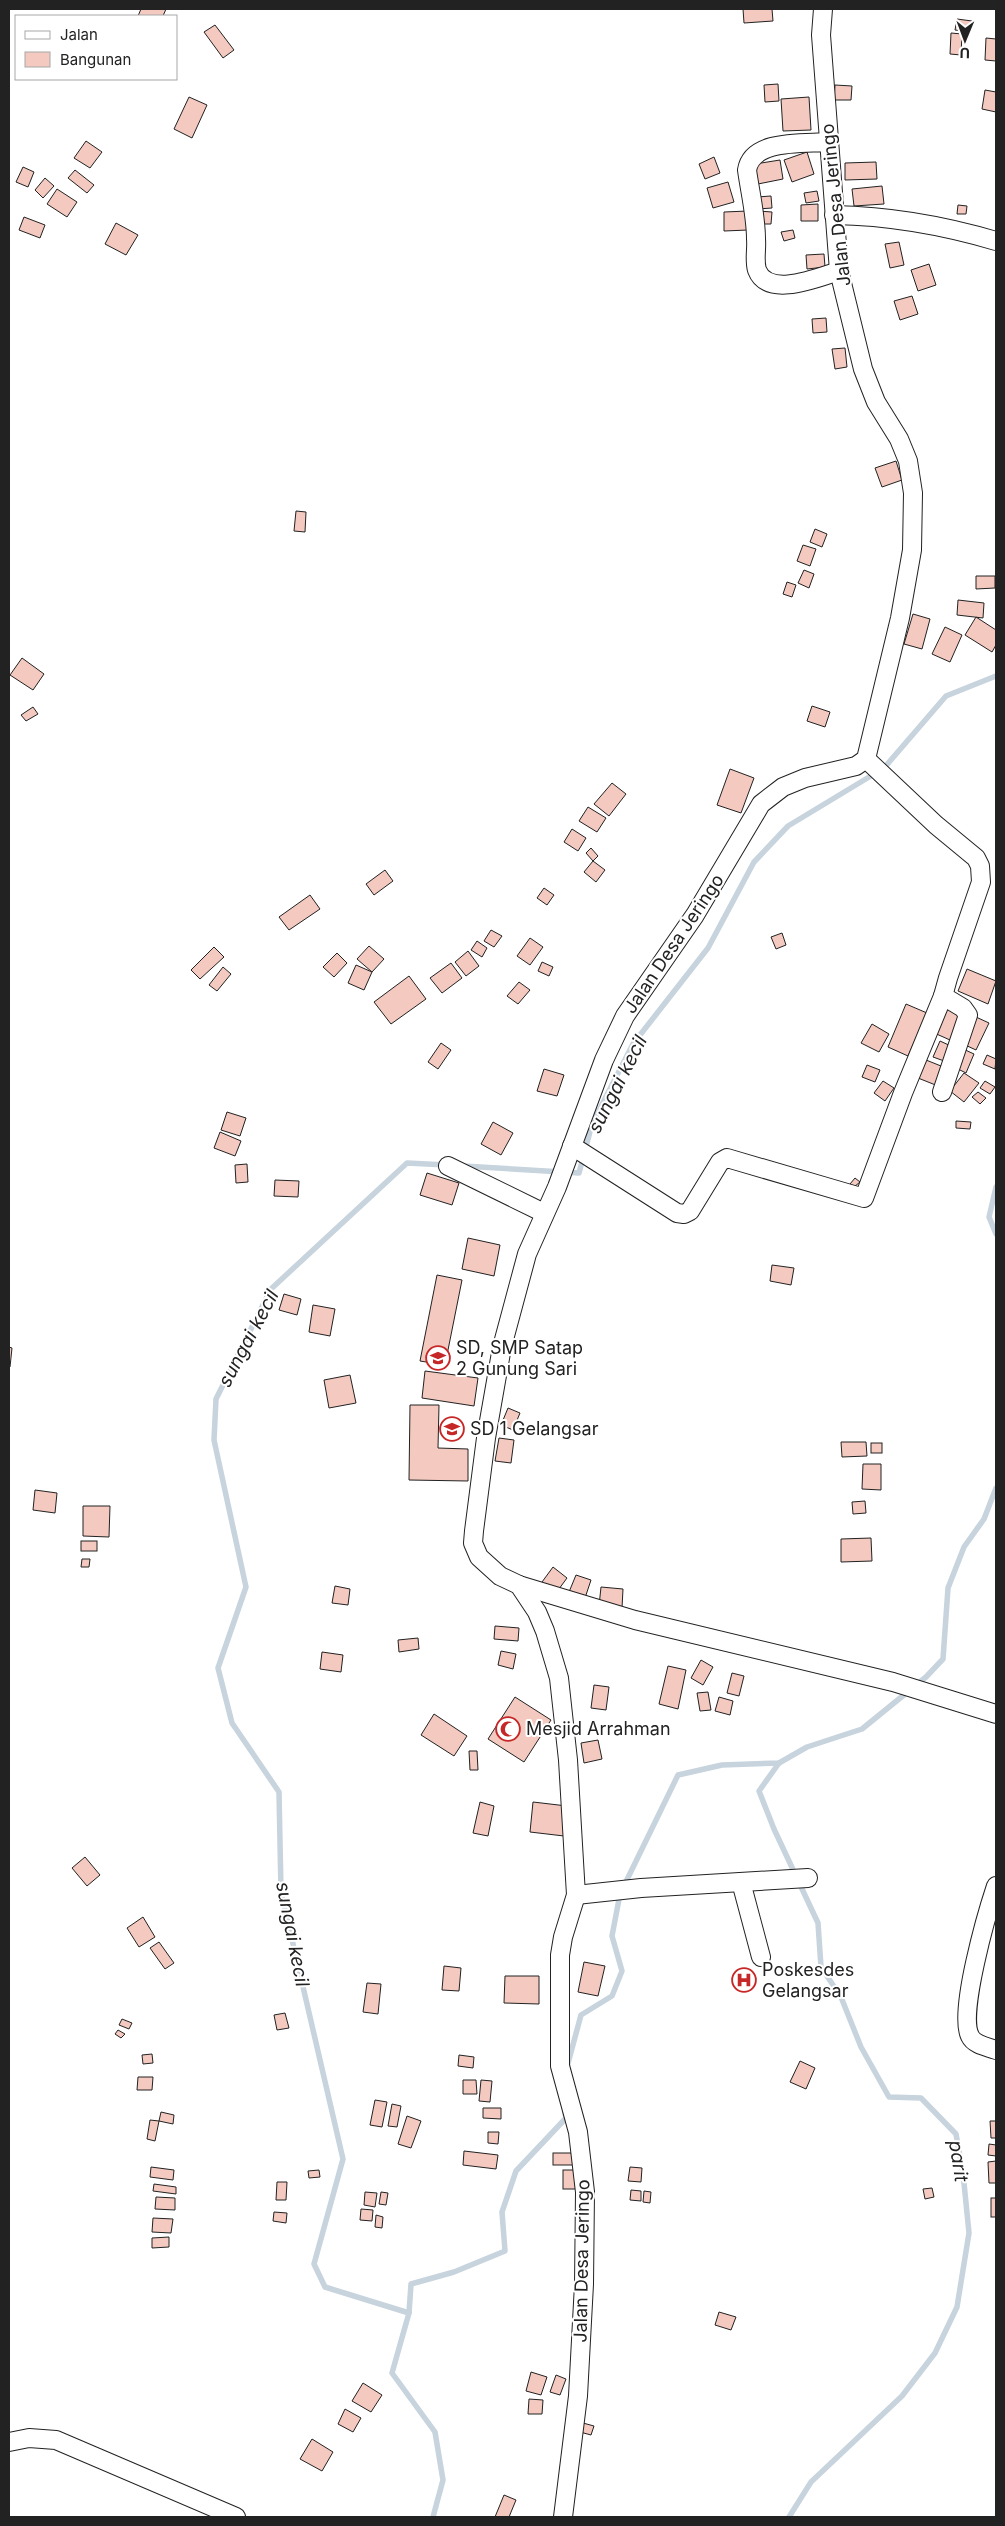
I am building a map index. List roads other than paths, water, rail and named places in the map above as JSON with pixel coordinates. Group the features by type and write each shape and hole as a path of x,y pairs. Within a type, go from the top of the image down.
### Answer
{"street":[{"name":"Jalan Desa Jeringo","path":"563,2517 578,2396 584,2284 585,2192 578,2132 560,2066 560,1955 563,1937 576,1894 568,1760 559,1678 545,1631 519,1585 500,1576 487,1566 479,1557 473,1543 486,1438 502,1347 527,1254 556,1187 578,1153 604,1060 625,1016 696,915 762,804 783,787 805,778 856,766 866,760 900,618 912,550 913,493 908,461 898,439 876,402 863,369 839,271 821,35 823,9"},
{"path":"828,142 770,148 754,153 748,160 747,170 756,238 756,264 761,276 773,284 791,284 839,271"},
{"path":"834,215 877,216 932,224 996,241"},
{"path":"578,1153 677,1212 684,1214 690,1211 720,1162 727,1158 864,1198 903,1093 944,996 948,978 981,882 980,866 976,858 900,793 866,760"},
{"path":"942,1092 968,1015 963,1008 944,996"},
{"path":"448,1166 544,1213"},
{"path":"519,1585 636,1620 893,1682 996,1714"},
{"path":"576,1894 641,1888 808,1878"},
{"path":"741,1882 761,1957"},
{"path":"996,1886 982,1927 968,2017 970,2036 974,2042 996,2050"},
{"path":"9,2442 29,2438 56,2440 236,2517"}],"waterway":[{"name":"sungai kecil","path":"463,1166 579,1173 592,1124 633,1044 708,948 754,862 788,826 884,768 946,696 996,676"},
{"name":"sungai kecil","path":"409,2313 325,2287 314,2264 343,2159 281,1892 279,1792 232,1723 218,1668 246,1587 214,1440 216,1399 271,1289 407,1163 447,1165"},
{"path":"996,1187 989,1217 996,1234"},
{"path":"567,2067 581,2015 612,1996 622,1971 612,1936 620,1894 678,1775 722,1765 779,1763 807,1747 862,1729 926,1677 943,1659 948,1588 964,1547 984,1519 996,1488"},
{"name":"parit","path":"779,1763 759,1791 774,1829 818,1923 821,1967 841,1997 861,2047 889,2097 921,2098 956,2134 963,2173 969,2233 957,2307 935,2353 902,2396 811,2482 789,2517"},
{"path":"433,2517 443,2480 435,2432 392,2373 409,2313 411,2284 454,2272 505,2251 502,2212 516,2171 566,2118 565,2113"}],"place":[{"name":"SD, SMP Satap 2 Gunung Sari","path":"438,1358"},
{"name":"SD 1 Gelangsar","path":"452,1429"},
{"name":"Mesjid Arrahman","path":"508,1729"},
{"name":"Poskesdes Gelangsar","path":"744,1980"}]}
